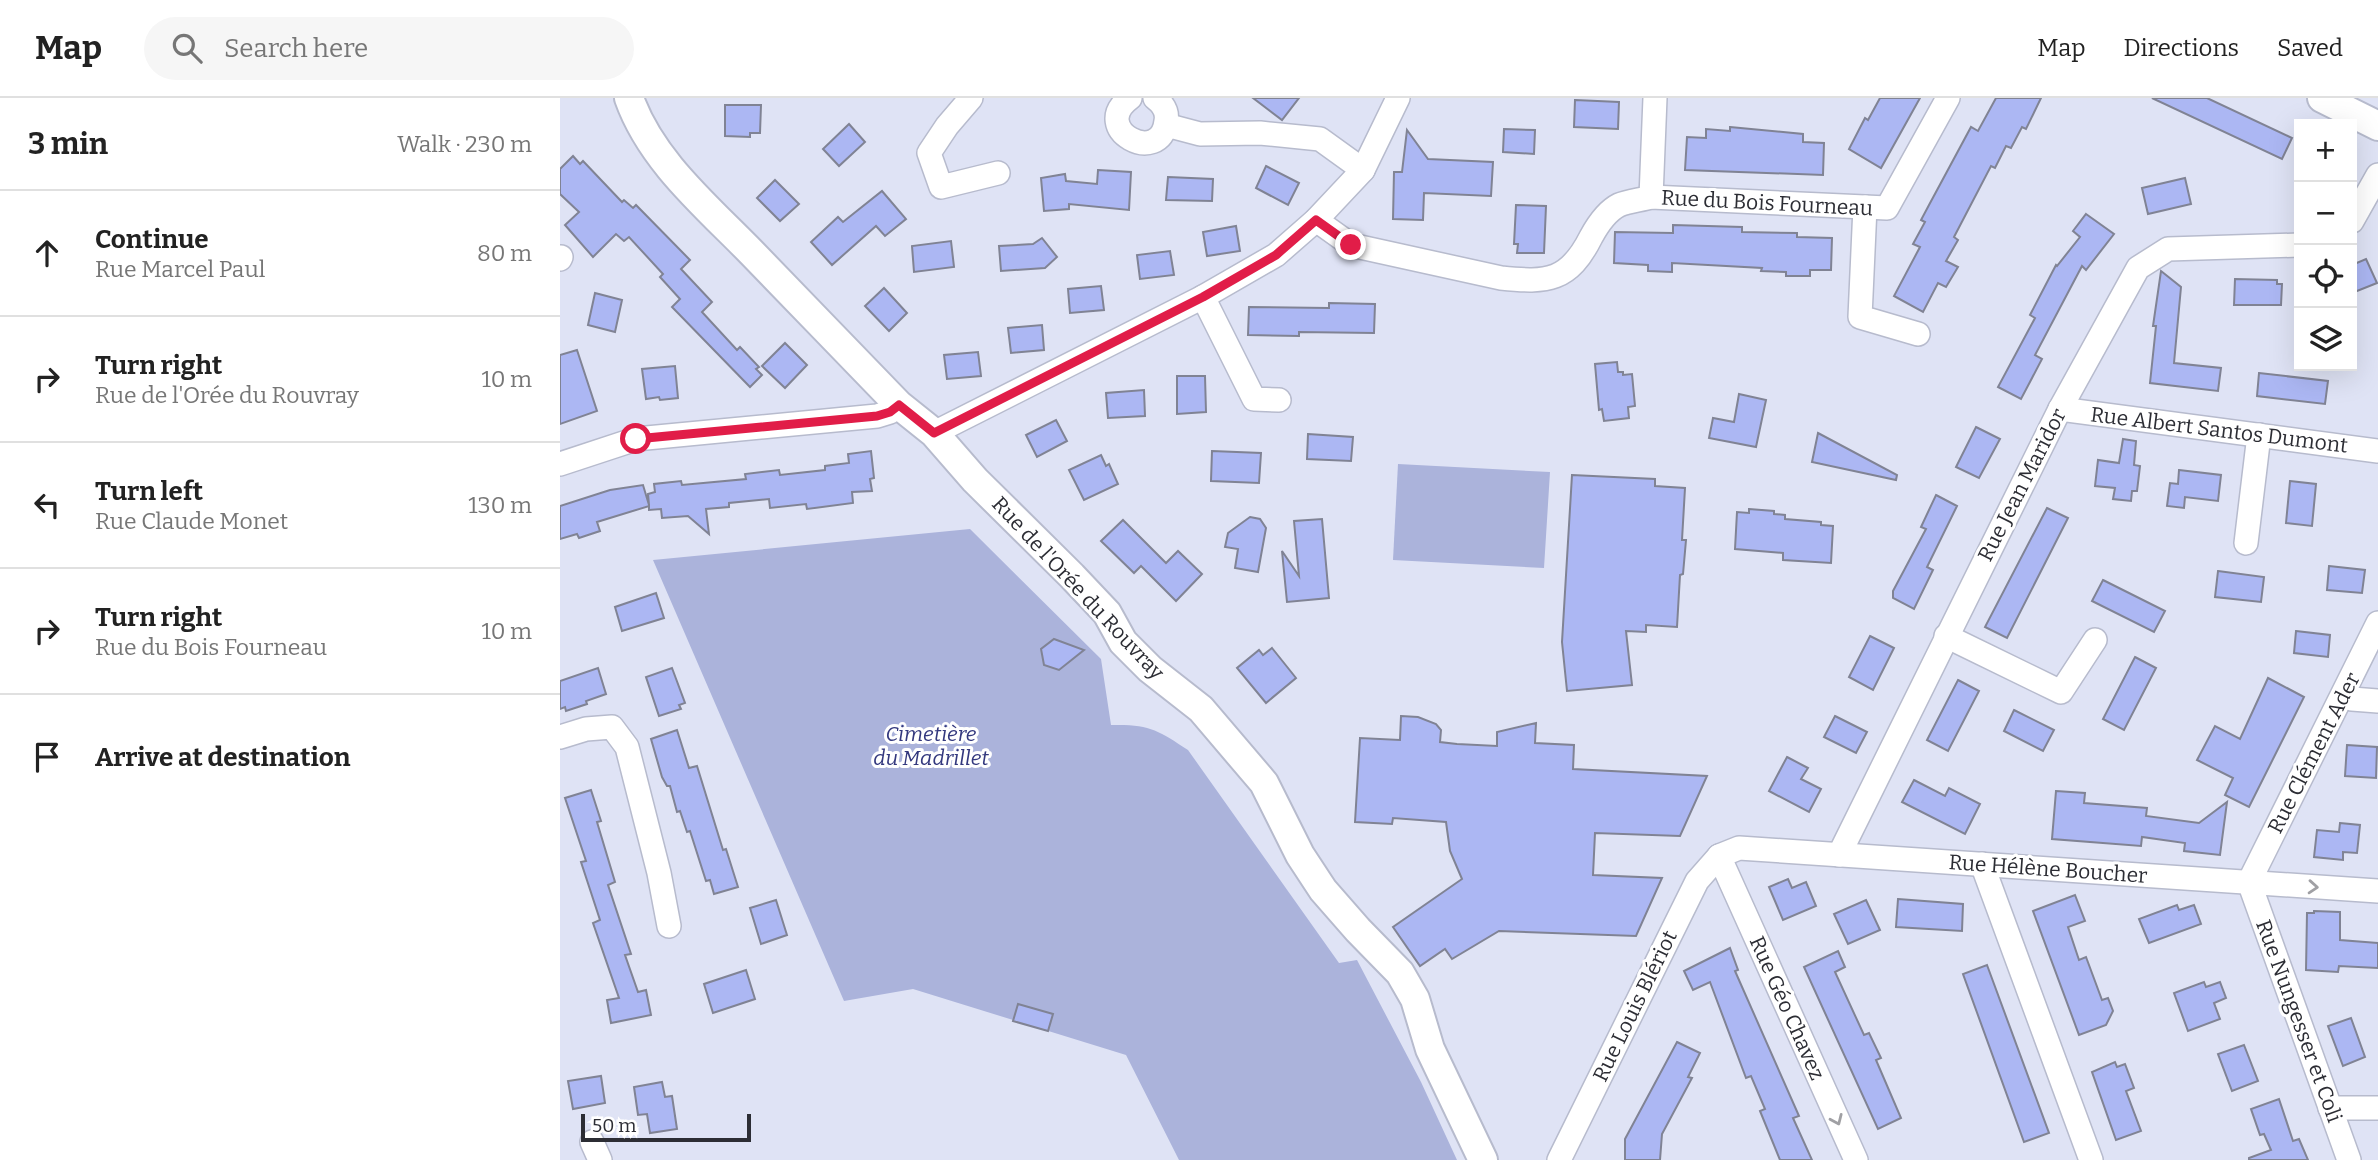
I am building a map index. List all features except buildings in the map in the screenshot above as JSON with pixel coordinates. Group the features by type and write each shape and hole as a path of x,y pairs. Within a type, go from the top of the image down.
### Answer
{"street":[{"name":"Rue de l'Orée du Rouvray","path":"629,98 637,120 660,156 899,405 934,433 975,480 1107,613 1123,642 1150,669 1201,709 1264,783 1300,855 1323,890 1400,973 1415,999 1430,1049 1483,1160"},
{"path":"971,98 947,125 929,153 941,187 998,173"},
{"path":"1130,98 1124,103 1118,117 1118,125 1127,138 1142,143 1150,142 1163,132 1166,125 1165,109 1155,98"},
{"path":"934,433 1203,297 1276,255 1316,220 1363,170 1398,98"},
{"path":"1651,197 1655,98"},
{"name":"Rue du Bois Fourneau","path":"1316,220 1351,245 1502,278 1524,280 1560,275 1577,262 1598,225 1619,205 1651,197 1887,208 1948,98"},
{"path":"2322,98 2378,126"},
{"path":"1166,125 1200,134 1260,133 1320,139 1363,170"},
{"path":"2357,212 2378,175"},
{"path":"1865,207 1860,317 1918,334"},
{"name":"Rue Jean Maridor","path":"1839,855 2060,410 2138,268 2168,249 2294,245"},
{"path":"1203,297 1254,399 1279,400"},
{"path":"560,464 636,439 877,416 890,412 899,405"},
{"name":"Rue Albert Santos Dumont","path":"2060,410 2378,451"},
{"path":"2246,543 2259,435"},
{"name":"Rue Clément Ader","path":"2249,883 2378,623"},
{"path":"1946,636 2061,692 2095,640"},
{"path":"2343,695 2351,699 2378,701"},
{"path":"560,737 586,729 612,727 627,747 659,873 669,926"},
{"name":"Rue Hélène Boucher","path":"1719,856 1739,848 2378,891"},
{"name":"Rue Louis Blériot","path":"1559,1160 1697,881 1719,856"},
{"name":"Rue Géo Chavez","path":"1719,856 1856,1160"},
{"path":"1982,864 2091,1160"},
{"name":"Rue Nungesser et Coli","path":"2249,883 2349,1160"},
{"path":"2330,1108 2378,1108"}],"green space":[{"path":"1398,464 1550,472 1544,568 1393,560"},
{"name":"Cimetière du Madrillet","path":"970,529 1101,659 1111,725 1144,727 1188,750 1339,963 1357,960 1421,1082 1457,1160 1179,1160 1126,1055 913,989 844,1001 653,560"}],"route":[{"path":"636,439 877,416 890,412 899,405 934,433 1203,297 1276,255 1316,220 1351,245"}]}
